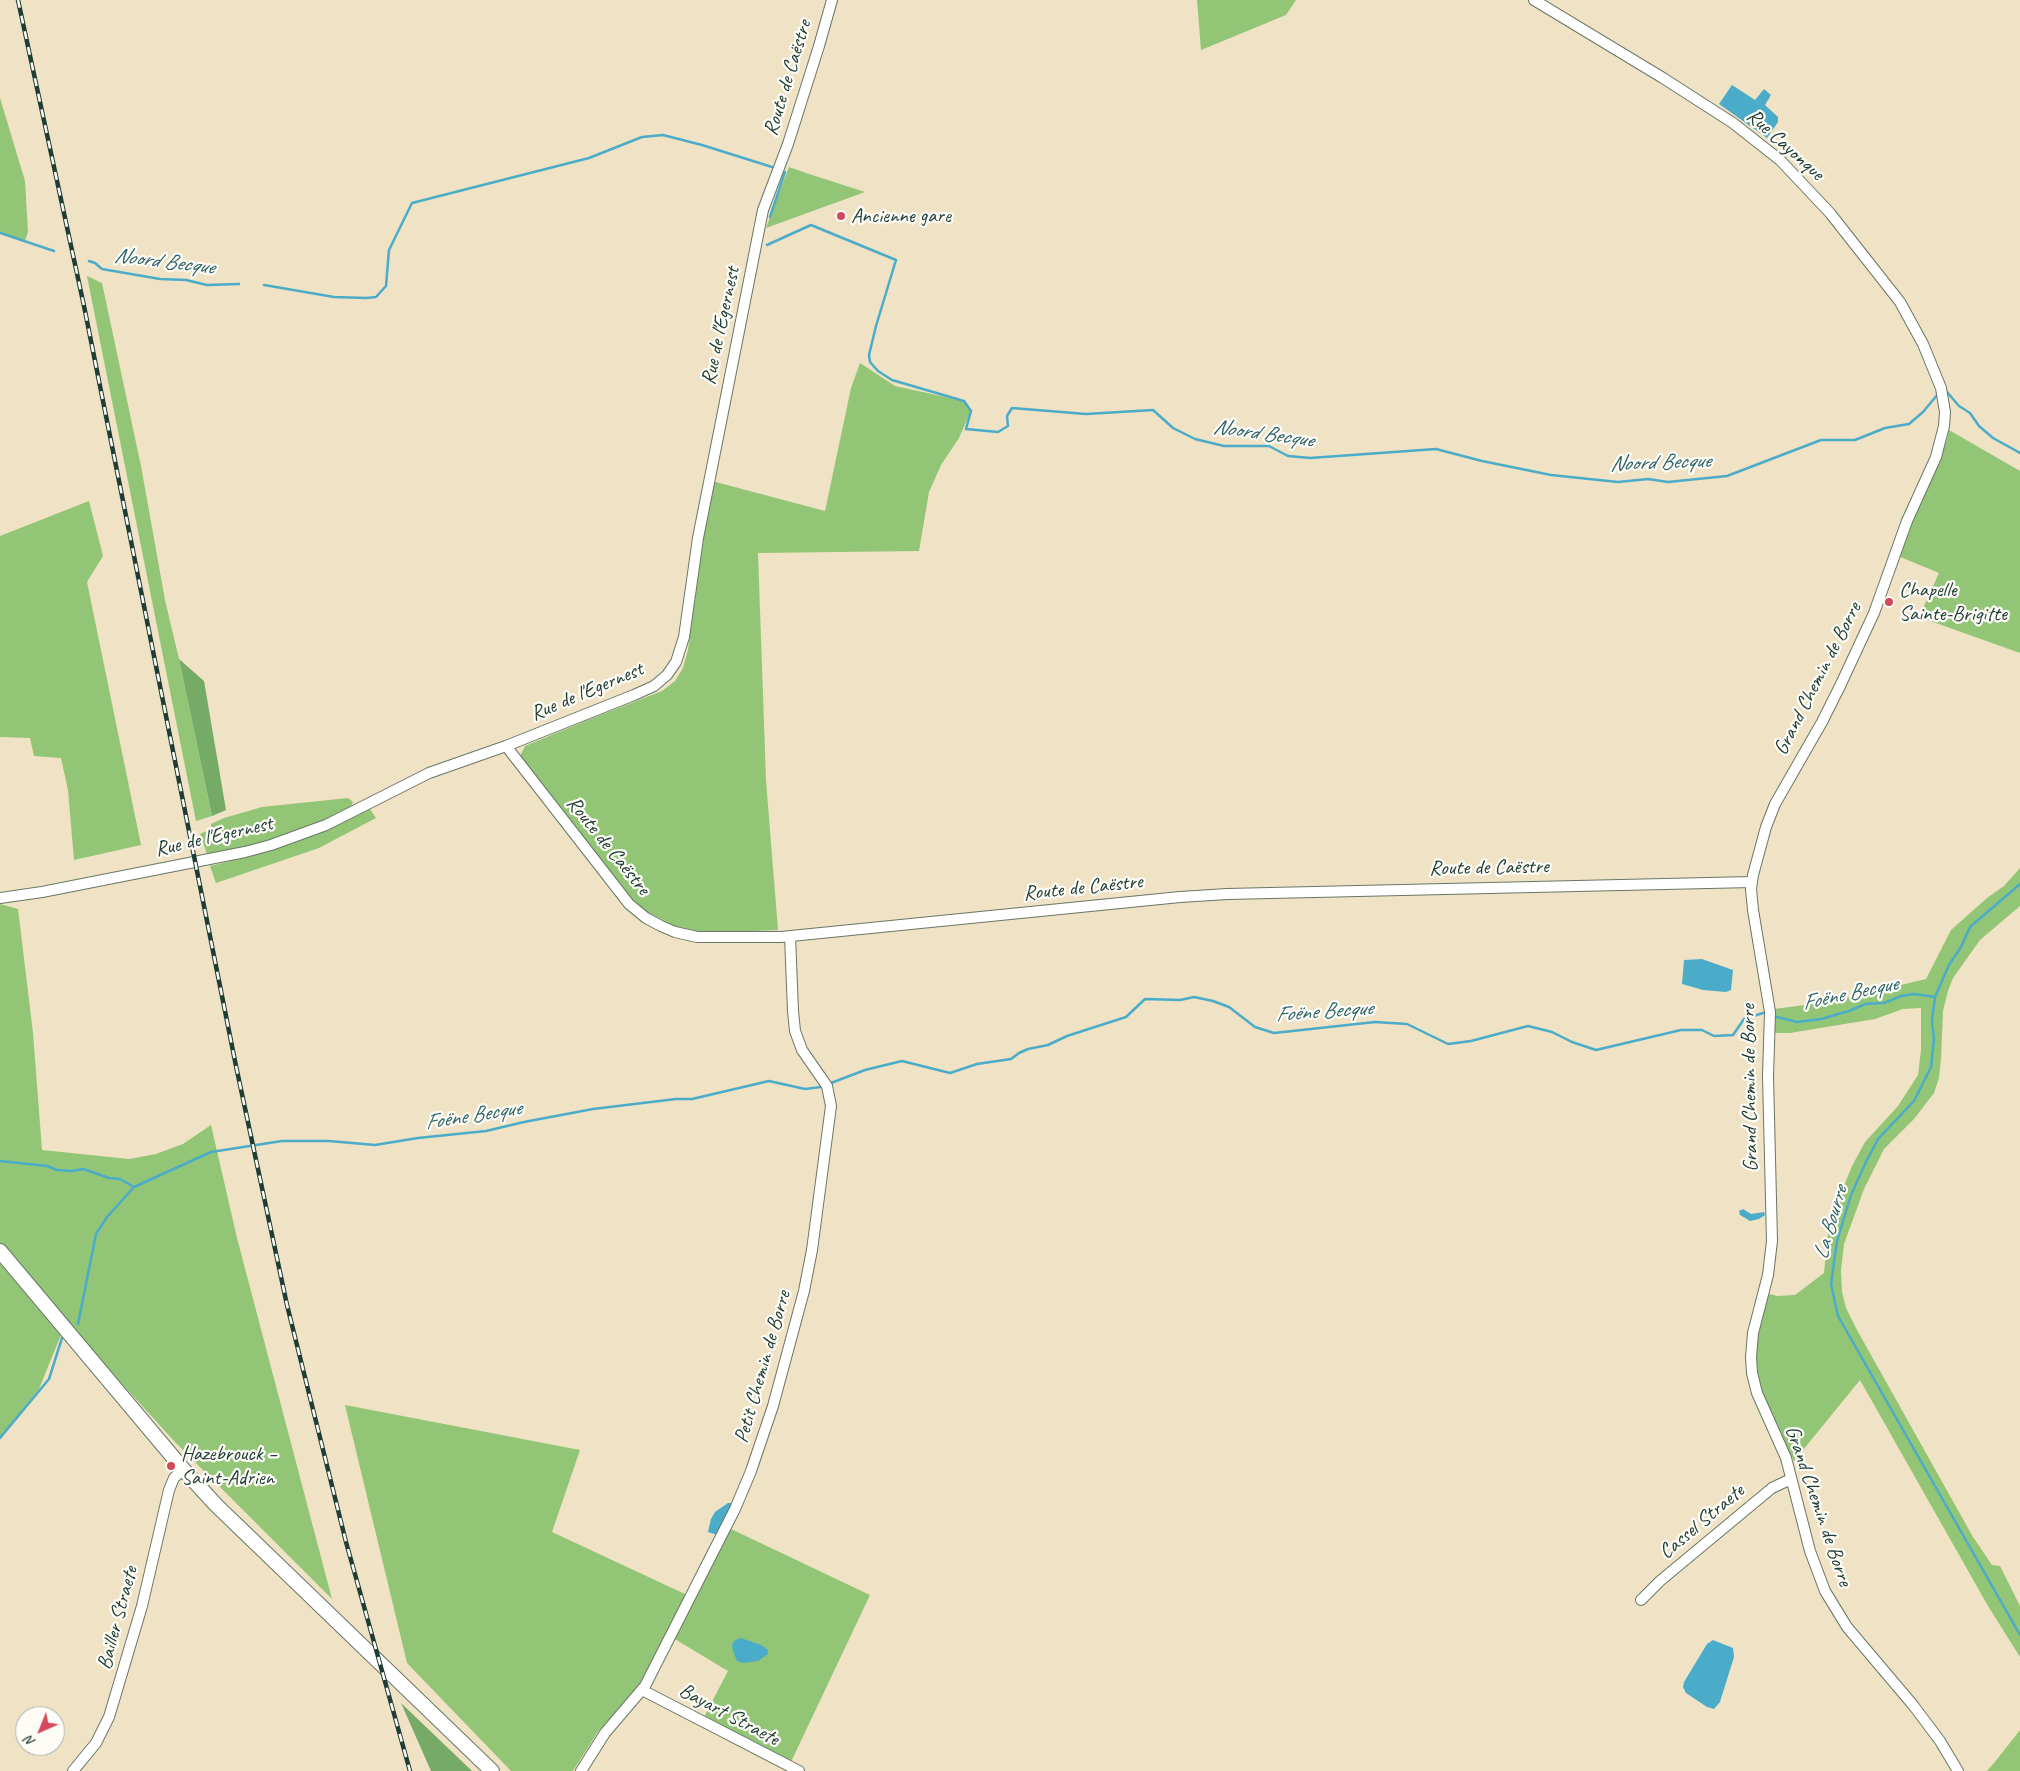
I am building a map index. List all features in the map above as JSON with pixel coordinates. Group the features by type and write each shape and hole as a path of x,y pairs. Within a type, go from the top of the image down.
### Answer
{"main road":[{"path":"0,1252 184,1469 258,1548 492,1771"}],"street":[{"name":"Route de Caëstre","path":"780,167 832,0"},
{"name":"Rue Cayonque","path":"1534,0 1664,78 1733,123 1780,160 1830,213 1900,302 1921,339 1941,388"},
{"name":"Rue de l'Egernest","path":"0,898 245,852 271,845 326,825 429,773 506,746 648,689 663,679 676,662 684,636 698,538 760,223 763,210 780,167"},
{"name":"Grand Chemin de Borre","path":"1941,388 1945,412 1944,426 1936,457 1910,512 1874,613 1842,684 1771,812 1752,882 1753,910 1770,1012 1768,1076 1772,1241 1768,1275 1752,1342 1751,1365 1757,1393 1781,1445 1792,1479 1810,1551 1822,1584 1833,1606 1852,1634 1916,1710 1940,1742 1958,1771"},
{"name":"Route de Caëstre","path":"506,746 629,904 646,918 675,932 697,937 790,936 1208,895 1752,882"},
{"name":"Petit Chemin de Borre","path":"580,1771 605,1733 642,1690 716,1549 752,1471 773,1406 807,1277 831,1106 826,1086 802,1050 795,1031 792,1011 790,936"},
{"name":"Bailler Straete","path":"73,1771 96,1743 109,1717 142,1606 169,1490 174,1478 184,1469"},
{"name":"Cassel Straete","path":"1641,1600 1660,1581 1772,1488 1792,1479"},
{"name":"Bayart Straete","path":"642,1690 799,1771"}],"green space":[{"path":"1197,0 1296,0 1286,15 1201,50"},
{"path":"0,98 25,181 28,232 25,241 0,233"},
{"path":"789,167 806,173 865,192 766,228"},
{"path":"87,276 102,283 141,466 165,600 212,816 196,821"},
{"path":"860,363 895,386 964,401 971,411 959,438 941,465 929,492 919,551 758,553 766,780 778,930 705,933 679,928 647,912 628,895 520,756 525,746 662,691 675,681 683,668 688,650 699,558 712,481 825,511 851,388"},
{"path":"1949,430 2020,471 2020,653 1919,617 1939,573 1898,556 1947,440"},
{"path":"89,501 103,556 87,582 141,845 74,860 68,790 61,758 34,756 30,738 0,737 0,536"},
{"path":"179,659 204,681 226,810 212,816"},
{"path":"348,798 353,802 350,809 261,843 207,854 200,834 211,829 211,824 224,818 262,807"},
{"path":"370,809 376,818 319,848 216,883 210,866 293,843"},
{"path":"2020,868 2020,906 1980,940 1953,978 1943,1011 1939,1078 1934,1093 1914,1119 1884,1149 1864,1189 1844,1244 1841,1270 1842,1292 1846,1308 1857,1330 1973,1537 1992,1565 2000,1566 2020,1606 2020,1657 1988,1606 1860,1380 1794,1461 1766,1408 1756,1359 1758,1335 1767,1297 1770,1294 1777,1296 1795,1295 1824,1273 1829,1223 1852,1166 1865,1142 1898,1106 1918,1075 1921,1050 1921,1008 1903,1009 1875,1019 1790,1033 1773,1033 1774,1009 1829,1002 1926,979 1951,930 1987,898 2004,886"},
{"path":"0,904 18,909 33,1033 42,1150 129,1159 156,1154 183,1144 211,1125 237,1238 332,1599 174,1441 85,1343 67,1320 39,1389 0,1438"},
{"path":"345,1405 580,1450 552,1532 687,1595 637,1689 597,1733 573,1771 511,1771 407,1663"},
{"path":"731,1529 870,1595 790,1764 703,1719 728,1671 673,1638"},
{"path":"401,1703 472,1771 431,1771"},
{"path":"2020,1730 2020,1771 1987,1771 1994,1763"}],"water":[{"path":"1732,85 1755,100 1764,89 1771,95 1765,105 1778,117 1778,122 1767,138 1719,104"},
{"path":"1702,959 1733,970 1731,990 1726,992 1703,990 1682,984 1684,960"},
{"path":"1743,1209 1751,1214 1764,1212 1765,1215 1750,1221 1740,1215 1739,1211"},
{"path":"728,1503 733,1503 717,1535 708,1532 715,1512"},
{"path":"741,1638 761,1645 768,1650 768,1654 758,1661 743,1663 737,1661 732,1645 735,1640"},
{"path":"1713,1640 1733,1648 1734,1657 1720,1702 1714,1709 1707,1707 1686,1693 1683,1687 1684,1682 1707,1644"}],"waterway":[{"path":"264,285 334,297 376,297 386,286 389,250 412,203 589,158 642,137 663,135 772,167"},
{"name":"Noord Becque","path":"770,217 785,172"},
{"name":"Noord Becque","path":"767,245 811,225 896,260 876,326 869,355 870,362 878,371 892,380 964,401 971,411 966,429 998,432 1008,426 1007,416 1012,408 1086,414 1153,410 1173,428 1195,439 1224,446 1269,446 1288,456 1310,458 1436,449 1482,461 1551,475 1618,482 1648,479 1668,482 1727,476 1821,440 1855,440 1885,428 1909,424 1923,412 1938,394"},
{"name":"Noord Becque","path":"0,233 54,251"},
{"name":"Noord Becque","path":"89,261 102,269 160,279 186,280 207,285 239,284"},
{"name":"Noord Becque","path":"1947,392 1993,438 2020,453"},
{"name":"La Bourre","path":"2020,884 1970,927 1961,947 1949,965 1935,997 1932,1021 1934,1039 1931,1067 1914,1101 1878,1139 1866,1162 1851,1195 1837,1241 1831,1284 1838,1316 2020,1635"},
{"name":"Foëne Becque","path":"1773,1016 1797,1022 1821,1019 1865,1004 1884,1003 1901,996 1914,994 1935,997"},
{"name":"Foëne Becque","path":"831,1083 865,1070 902,1061 950,1073 977,1064 1011,1059 1028,1049 1048,1045 1067,1036 1126,1017 1145,999 1180,1000 1194,997 1213,1001 1229,1007 1255,1027 1274,1033 1375,1022 1407,1024 1448,1044 1471,1041 1528,1026 1552,1032 1572,1042 1596,1050 1681,1030 1702,1030 1714,1036 1733,1035 1744,1019 1763,1013"},
{"name":"Foëne Becque","path":"78,1324 96,1234 107,1217 134,1187 211,1152 282,1141 329,1141 375,1145 418,1138 486,1131 593,1109 676,1099 692,1099 769,1081 805,1089 821,1087"},
{"path":"0,1161 47,1166 57,1170 72,1171 83,1169 109,1178 120,1179 134,1187"},
{"path":"0,1438 49,1379 62,1338"}],"railway":[{"path":"18,0 84,306 236,1066 287,1305 346,1542 410,1771"}],"place":[{"name":"Ancienne gare","path":"841,216"},
{"name":"Chapelle Sainte-Brigitte","path":"1889,602"},
{"name":"Hazebrouck – Saint-Adrien","path":"171,1466"}]}
